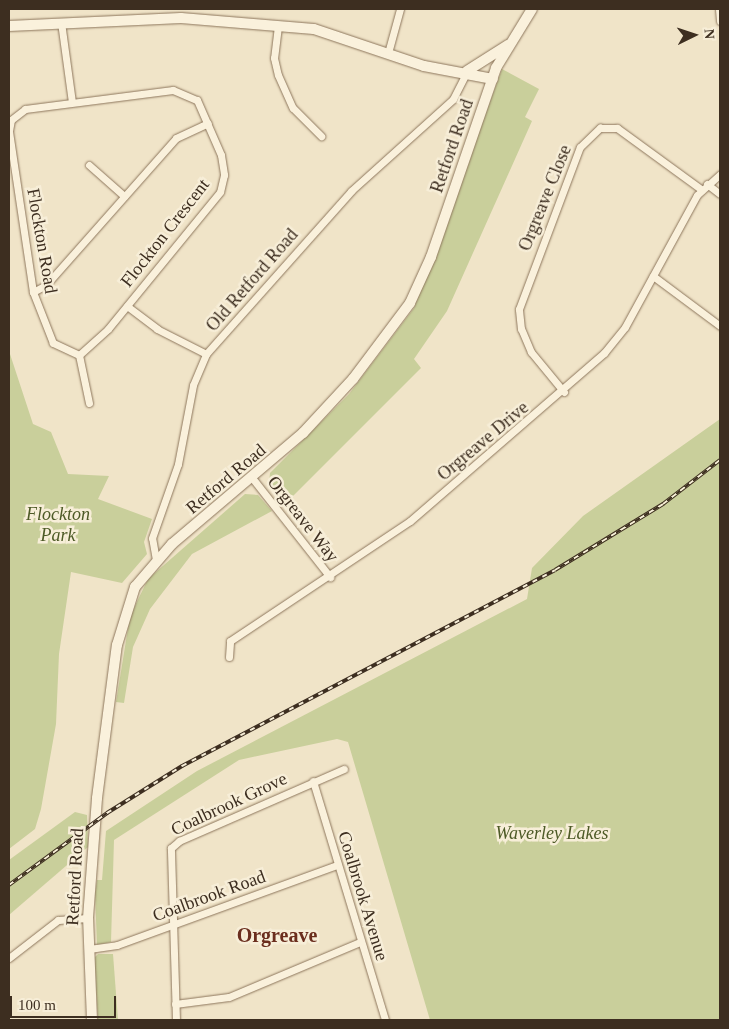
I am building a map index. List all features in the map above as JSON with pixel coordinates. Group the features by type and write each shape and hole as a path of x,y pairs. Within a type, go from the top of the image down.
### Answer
{"main road":[{"name":"Retford Road","path":"92,1020 88,918 96,798 117,645 135,587 156,560 253,479 353,379 410,303 431,257 496,68 508,45 532,9"},
{"path":"9,26 182,13 329,32 424,66 471,69 496,68"},
{"path":"471,69 508,45"},
{"path":"471,69 493,79"}],"street":[{"path":"388,53 400,9"},
{"path":"719,9 720,21"},
{"path":"61,22 72,102"},
{"path":"278,26 274,58 278,75 293,108 321,136"},
{"name":"Old Retford Road","path":"156,560 152,538 176,472 193,385 206,354 351,191 453,99 471,69"},
{"name":"Flockton Crescent","path":"72,102 182,91 198,100 224,166 223,184 127,306"},
{"name":"Flockton Road","path":"72,102 25,109 12,120 9,131 34,292 54,343 79,355"},
{"path":"34,292 46,285 176,138 208,123"},
{"name":"Orgreave Close","path":"564,392 531,352 521,329 519,309 580,147 600,128 617,128 704,187 720,194"},
{"path":"89,165 124,196"},
{"path":"704,187 720,174"},
{"name":"Orgreave Drive","path":"229,657 230,641 330,577 431,504 564,392 615,341 704,187"},
{"path":"653,276 720,326"},
{"path":"89,404 79,355 127,306 156,329 206,354"},
{"name":"Orgreave Way","path":"253,479 330,577"},
{"name":"Coalbrook Grove","path":"176,1020 170,852 174,844 344,769"},
{"name":"Coalbrook Avenue","path":"314,781 337,865 385,1020"},
{"name":"Coalbrook Road","path":"89,949 117,945 337,865"},
{"path":"9,958 58,920 88,918"},
{"path":"175,1004 229,997 360,942"}],"green space":[{"path":"502,69 539,89 525,117 532,121 447,311 414,359 421,368 285,504 269,483 270,473 349,394 414,308"},
{"name":"Flockton Park","path":"9,351 33,424 51,432 68,474 109,476 98,499 152,519 144,542 147,554 122,583 71,572 59,654 56,724 41,809 35,829 9,849"},
{"name":"Waverley Lakes","path":"720,419 720,1020 430,1020 348,742 337,739 239,760 114,840 111,942 97,945 95,893 97,880 102,880 106,831 197,771 527,599 532,568 583,516"},
{"path":"245,494 258,495 272,511 192,554 150,609 133,647 124,703 116,702 130,616 148,579"},
{"path":"75,812 87,815 88,847 9,915 9,860"},
{"path":"98,954 113,954 118,1020 98,1020 94,958"}],"railway":[{"path":"9,885 107,813 182,766 555,570 663,504 720,460"}],"district":[{"name":"Orgreave","path":"277,935"}]}
